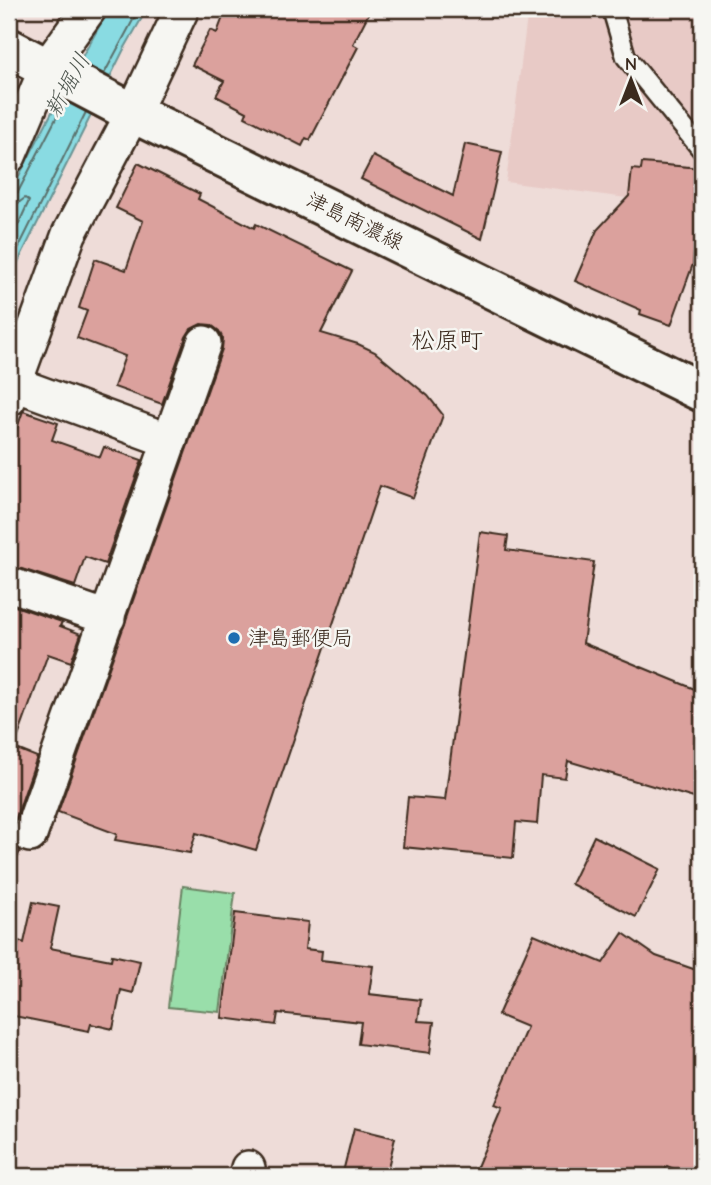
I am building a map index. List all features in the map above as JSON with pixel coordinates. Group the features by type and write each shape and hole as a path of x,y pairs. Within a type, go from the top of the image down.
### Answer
{"main road":[{"name":"津島南濃線","path":"9,48 123,107 702,389"}],"street":[{"path":"9,156 89,9"},
{"path":"170,441 12,392 69,234 123,107 182,9"},
{"path":"30,835 204,343"},
{"path":"9,584 108,618"}],"lane":[{"path":"612,9 626,57 702,150"}],"shaded area":[{"path":"528,9 702,9 702,208 506,182"}],"green space":[{"path":"183,886 235,893 220,1012 168,1007"}],"water":[{"name":"新堀川","path":"109,9 147,9 123,51 19,260 9,288 9,195"}],"building":[{"path":"226,9 371,9 353,44 358,47 310,140 306,138 302,146 245,117 247,112 216,96 224,81 192,65 210,30 217,33"},
{"path":"465,144 502,152 482,239 361,179 373,156 453,196"},
{"path":"138,163 200,194 198,199 254,228 256,224 352,271 321,333 375,352 428,396 443,415 413,498 380,486 256,850 196,833 190,853 115,840 117,834 58,812 222,349 223,339 219,331 211,325 201,324 191,329 162,404 114,387 125,356 77,338 87,311 79,308 95,259 126,270 143,221 116,208"},
{"path":"642,163 701,168 693,264 671,325 640,314 641,310 575,281 597,230 629,196 632,169 641,170"},
{"path":"23,411 58,423 52,440 100,457 104,447 142,460 105,564 85,557 75,586 9,565 9,451"},
{"path":"480,532 508,536 506,550 594,562 583,643 702,692 702,781 697,799 568,761 565,778 541,775 537,824 516,822 513,858 403,847 408,797 445,800"},
{"path":"9,604 62,622 60,626 81,634 71,662 48,654 14,748 37,757 12,829 11,839 20,851 11,873 9,873"},
{"path":"594,836 660,869 636,917 571,884"},
{"path":"33,902 59,907 50,948 111,960 112,955 140,961 133,993 121,990 113,1029 91,1024 89,1031 9,1015 9,989 19,941 24,943"},
{"path":"235,913 308,922 305,949 322,951 321,960 373,966 369,994 421,1000 418,1021 434,1022 430,1053 358,1044 361,1022 278,1013 276,1025 222,1018"},
{"path":"623,933 656,956 702,972 702,1150 691,1176 667,1166 662,1176 473,1176 502,1108 494,1105 527,1027 498,1015 534,934 603,963"},
{"path":"354,1128 395,1138 386,1176 342,1176"}],"place":[{"name":"津島郵便局","path":"234,638"}],"district":[{"name":"松原町","path":"447,340"}]}
